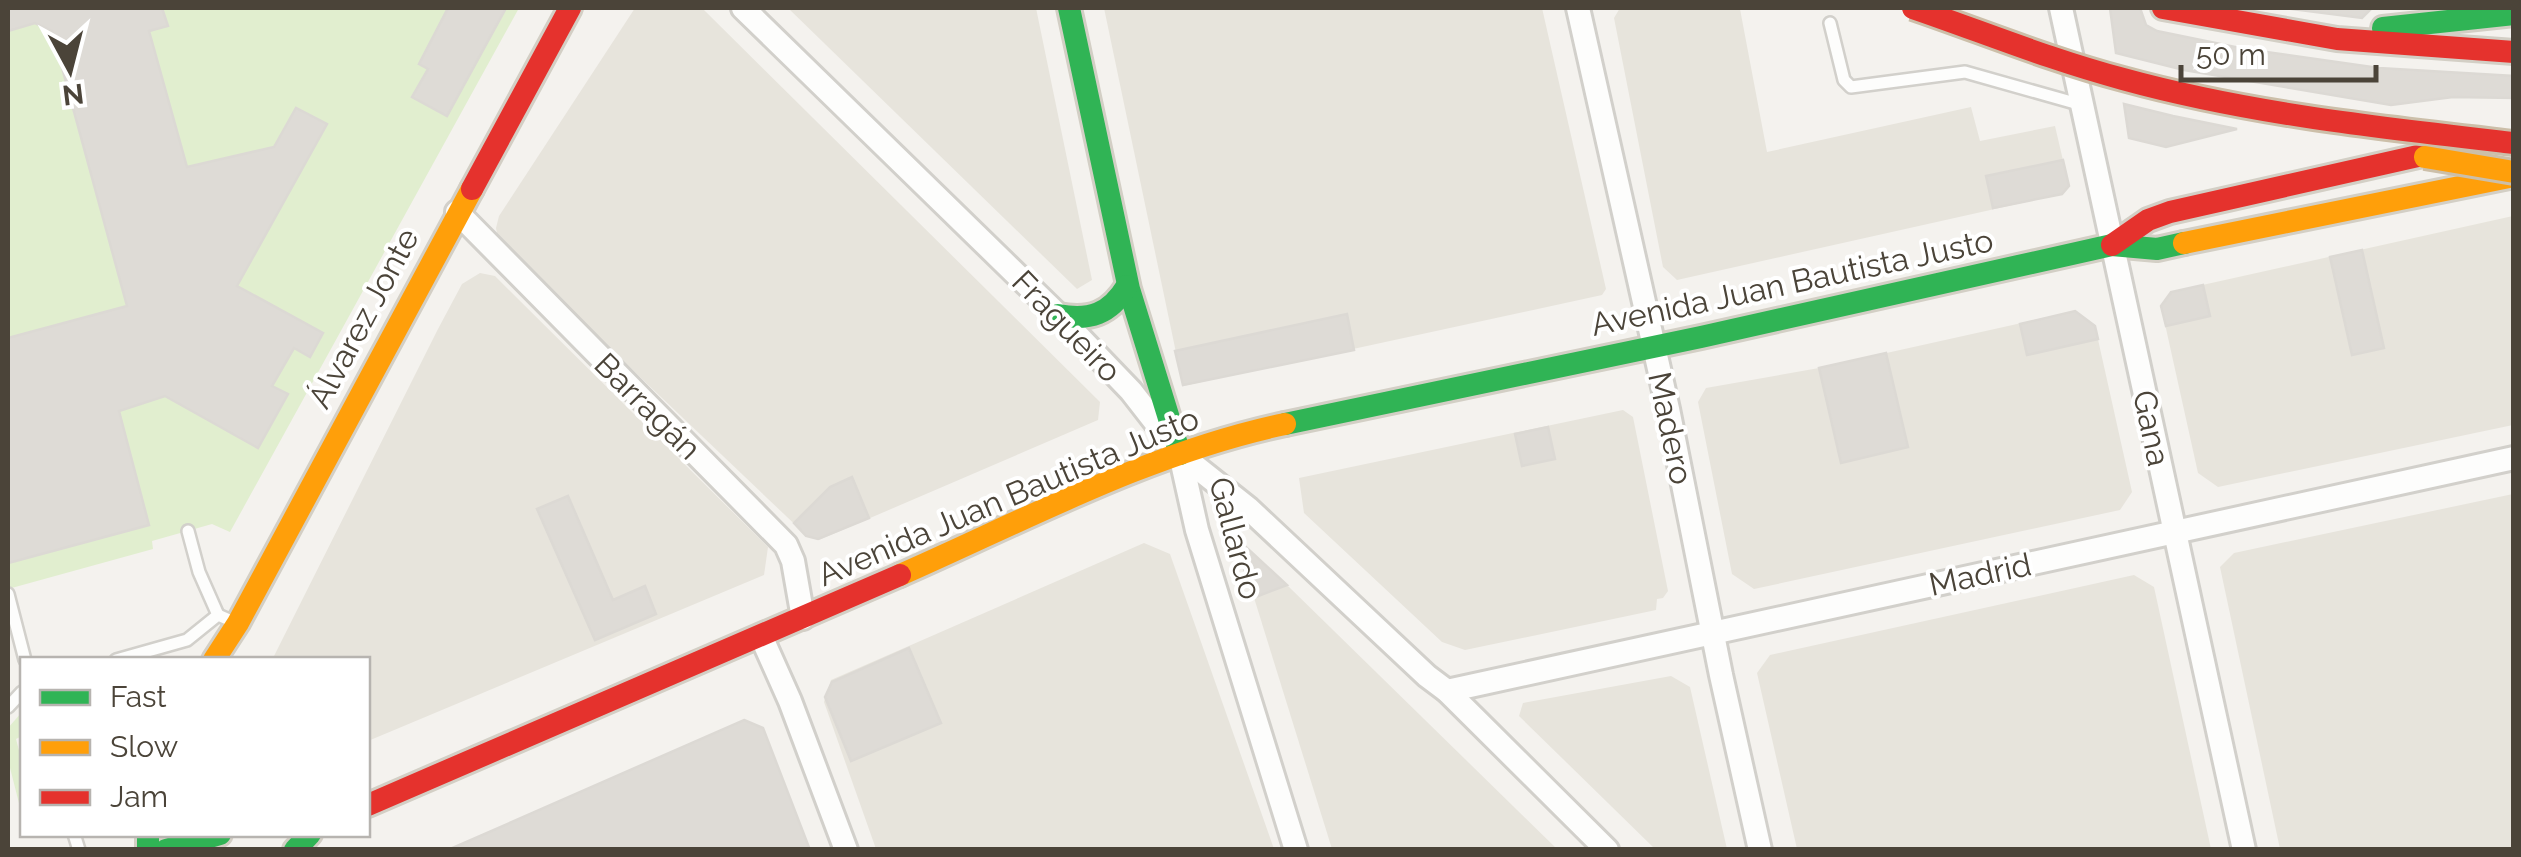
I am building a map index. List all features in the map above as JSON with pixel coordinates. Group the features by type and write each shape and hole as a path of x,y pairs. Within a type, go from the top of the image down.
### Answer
{"main road":[{"name":"Álvarez Jonte","path":"215,657 228,619 570,8"},
{"name":"Gallardo","path":"1070,8 1128,286 1152,380 1180,454"},
{"path":"1914,8 2073,65 2288,126 2514,174"},
{"path":"2162,8 2309,36 2440,50 2514,52"},
{"path":"2309,36 2514,14"},
{"path":"2150,86 2312,118 2514,143"},
{"name":"Avenida Juan Bautista Justo","path":"2112,245 2148,220 2170,212 2514,134"},
{"name":"Avenida Juan Bautista Justo","path":"370,803 1180,454 1304,418 1654,347 2112,245 2171,247 2487,183 2514,174"},
{"path":"2487,183 2514,192"},
{"path":"1058,315 1078,320 1100,316 1117,304 1128,286"},
{"path":"166,850 210,837"}],"street":[{"name":"Fragueiro","path":"743,8 1058,315 1131,392 1180,454 1248,508 1427,676 1447,690 1607,850"},
{"name":"Madero","path":"1578,8 1760,850"},
{"name":"Gana","path":"2061,8 2244,850"},
{"name":"Barragán","path":"457,212 786,545 794,561 803,618"},
{"name":"Gallardo","path":"1180,454 1197,530 1296,850"},
{"name":"Madrid","path":"1447,690 2514,458"},
{"path":"762,636 846,850"}],"lane":[{"path":"1830,24 1844,80 1851,87 1965,72 2082,105"},
{"path":"127,657 188,640 228,619 198,572 188,531"},
{"path":"8,594 24,657"}],"shaded area":[{"path":"635,8 702,8 1100,402 1098,420 819,540 806,535 499,243 499,216"},
{"path":"788,8 1036,8 1092,280 1077,289"},
{"path":"1104,8 1542,8 1606,289 1602,295 1183,386"},
{"path":"1620,8 1740,9 1767,152 1971,107 1980,141 2055,126 2069,186 2062,194 1677,280 1663,267 1614,18"},
{"path":"2513,216 2513,425 2218,487 2198,473 2161,306 2171,292"},
{"path":"480,273 495,276 768,547 764,575 370,740 370,657 274,657 462,284"},
{"path":"2075,311 2095,326 2132,492 2120,510 1754,589 1732,574 1698,402 1706,388 1819,368"},
{"path":"1623,410 1633,417 1668,591 1657,599 1656,610 1465,650 1442,642 1304,513 1299,478"},
{"path":"2513,494 2513,849 2280,849 2220,567 2234,553"},
{"path":"1144,543 1170,554 1274,849 876,849 824,702 831,680"},
{"path":"1254,554 1557,849 1332,849 1242,559"},
{"path":"2134,575 2154,587 2211,849 1797,849 1757,673 1770,655"},
{"path":"1671,676 1690,687 1727,849 1655,849 1519,716 1523,703"}],"green space":[{"path":"8,8 519,8 230,532 212,524 152,541 153,549 8,589"},
{"path":"20,714 20,737 16,739 20,754 20,807 8,760 8,728"}],"building":[{"path":"8,8 162,8 168,26 149,31 187,167 274,147 296,108 327,124 237,286 323,333 310,357 294,348 272,386 288,394 258,448 165,396 119,411 149,525 8,563 8,338 127,306 52,31 35,23 8,31"},
{"path":"448,8 506,8 447,116 412,97 428,69 419,64"},
{"path":"2110,8 2140,8 2146,25 2157,31 2245,49 2379,68 2514,76 2514,98 2453,97 2391,105 2184,70 2116,53"},
{"path":"2284,8 2372,8 2362,18"},
{"path":"2124,104 2237,129 2166,147 2129,138"},
{"path":"2063,160 2069,186 2062,194 1993,208 1986,176"},
{"path":"2362,250 2384,348 2352,355 2330,257"},
{"path":"2203,285 2210,316 2166,326 2161,306 2171,292"},
{"path":"2075,311 2095,326 2098,339 2027,355 2020,324"},
{"path":"1347,314 1354,350 1183,385 1175,351"},
{"path":"1886,353 1908,447 1841,463 1819,368"},
{"path":"1548,427 1555,459 1522,466 1515,434"},
{"path":"852,477 869,518 818,539 806,536 794,523 830,487"},
{"path":"568,496 613,600 645,586 656,614 595,640 537,509"},
{"path":"1234,536 1287,585 1253,598"},
{"path":"909,648 941,723 851,761 825,697 832,682"},
{"path":"744,720 763,728 810,850 448,850"}],"traffic: fast":[{"path":"1069,8 1129,289 1180,454"},
{"path":"2383,28 2514,14"},
{"path":"1285,424 2112,245 2157,249 2184,243"},
{"path":"1058,315 1080,317 1098,313 1114,303 1127,286"},
{"path":"148,837 148,850"},
{"path":"166,850 210,837"},
{"path":"295,850 307,837"}],"traffic: slow":[{"path":"2425,157 2514,172"},
{"path":"2184,243 2514,176"},
{"path":"216,657 238,623 472,189"},
{"path":"900,575 1137,470 1235,436 1285,424"}],"traffic: jam":[{"path":"472,189 570,8"},
{"path":"1913,8 2070,63 2219,102 2514,143"},
{"path":"2163,8 2337,39 2514,52"},
{"path":"2112,245 2148,220 2170,212 2449,149"},
{"path":"370,804 900,575"}]}
